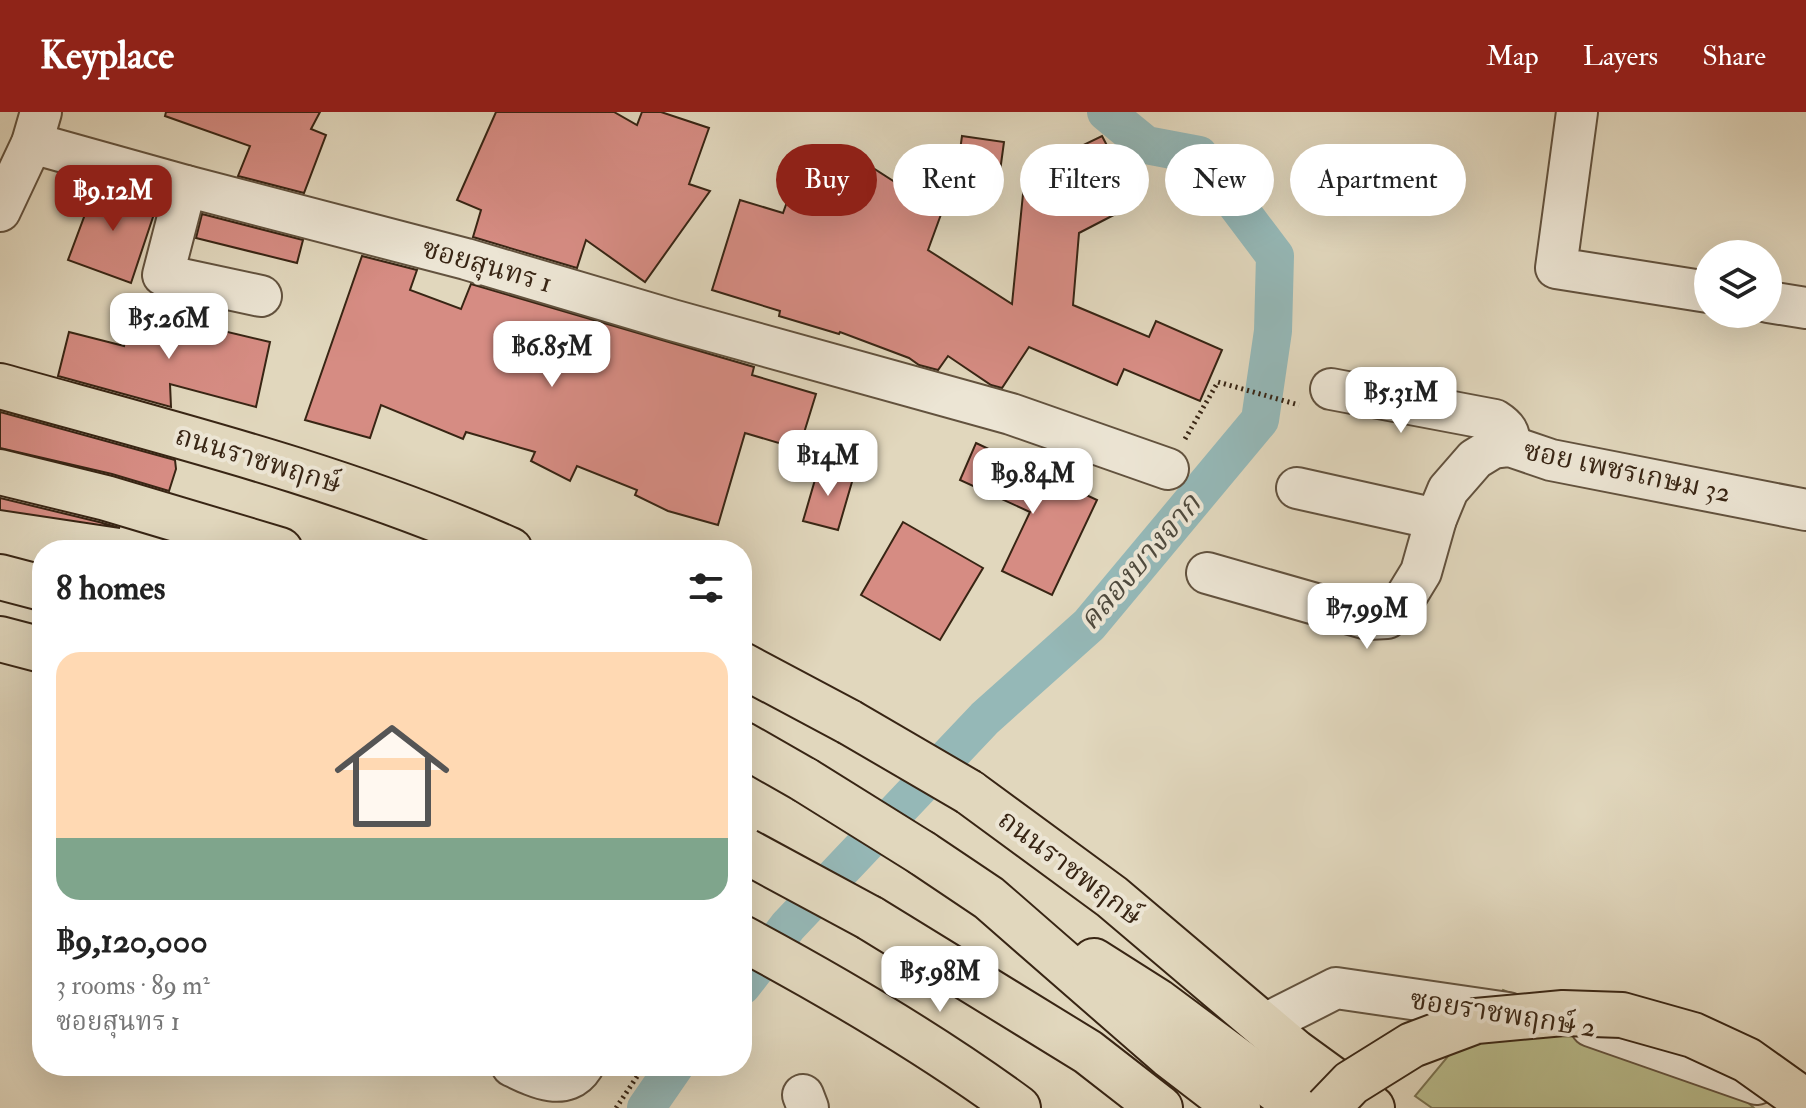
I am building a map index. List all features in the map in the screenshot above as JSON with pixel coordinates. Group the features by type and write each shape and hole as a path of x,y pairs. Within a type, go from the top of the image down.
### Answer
{"main road":[{"name":"ถนนราชพฤกษ์","path":"0,386 275,462 487,540"},
{"path":"0,472 106,498 247,540"},
{"path":"0,577 32,585"},
{"path":"0,639 32,647"},
{"name":"ถนนราชพฤกษ์","path":"752,670 969,792 1112,897 1279,1038 1372,1108"},
{"path":"752,750 1157,1001 1301,1108"},
{"path":"752,854 870,918 1088,1052 1160,1108"},
{"path":"989,898 1169,1055 1238,1108"},
{"path":"752,943 821,980 972,1074 1018,1108"},
{"path":"1327,1108 1351,1083 1412,1045 1476,1021 1563,1013 1622,1015 1693,1035 1747,1060 1806,1102"},
{"path":"1279,1038 1357,1108"}],"street":[{"path":"1577,112 1556,268 1694,290"},
{"path":"0,211 37,127"},
{"name":"ซอยสุนทร 1","path":"37,127 186,186 466,259 1011,414 1168,469"},
{"path":"186,186 163,275 261,296"},
{"path":"1782,304 1806,308"},
{"path":"1331,389 1495,420 1510,434 1510,446"},
{"name":"ซอย เพชรเกษม 32","path":"1207,573 1368,619 1387,618 1399,608 1421,572 1448,490 1475,459 1493,448 1510,446 1551,460 1806,510"},
{"path":"1297,488 1436,519"},
{"name":"ซอยราชพฤกษ์ 2","path":"1279,1038 1336,988 1586,1024 1755,1082 1781,1108"},
{"path":"533,1076 542,1080 566,1081 575,1076"}],"path":[{"path":"1168,469 1218,382 1326,413 1331,389"},
{"path":"616,1108 637,1076"}],"green space":[{"path":"1503,990 1734,1090 1754,1108 1432,1108 1415,1096"}],"building":[{"path":"166,112 320,112 311,129 326,135 304,193 238,176 250,146 165,116"},
{"path":"496,112 614,112 637,125 642,112 661,112 709,128 689,184 710,191 645,282 586,240 577,268 473,237 481,210 457,200"},
{"path":"962,136 1004,142 1004,144 961,144"},
{"path":"1102,136 1106,144 1085,144"},
{"path":"877,171 893,181 893,216 940,216 928,250 1012,304 1021,216 1112,216 1079,233 1073,305 1149,337 1156,321 1222,350 1200,401 1124,369 1117,385 1029,347 1002,388 991,385 948,356 938,370 919,365 909,358 840,332 779,316 780,311 712,290 740,200 776,211 776,216 877,216"},
{"path":"96,185 158,202 131,283 68,260"},
{"path":"202,214 303,240 297,263 196,238"},
{"path":"362,256 417,270 410,290 461,309 471,284 754,367 752,375 816,394 799,449 745,433 718,525 668,511 635,495 637,490 577,466 570,481 531,461 535,452 466,432 463,439 381,405 370,438 305,420"},
{"path":"131,309 270,342 256,407 170,384 171,407 58,376 69,332 124,346"},
{"path":"0,412 175,460 176,469 169,491 112,474 0,448"},
{"path":"976,443 1097,500 1052,595 1002,571 1030,512 960,480"},
{"path":"819,466 854,475 838,530 803,521"},
{"path":"0,498 99,522 120,528 0,510"},
{"path":"903,522 983,568 940,640 861,595"}],"waterway":[{"name":"คลองบางจาก","path":"752,973 788,926 985,718 1089,625 1260,420 1273,331 1275,256 1199,155 1146,145 1106,112"},
{"name":"คลองบางจาก","path":"646,1108 668,1076"}]}
